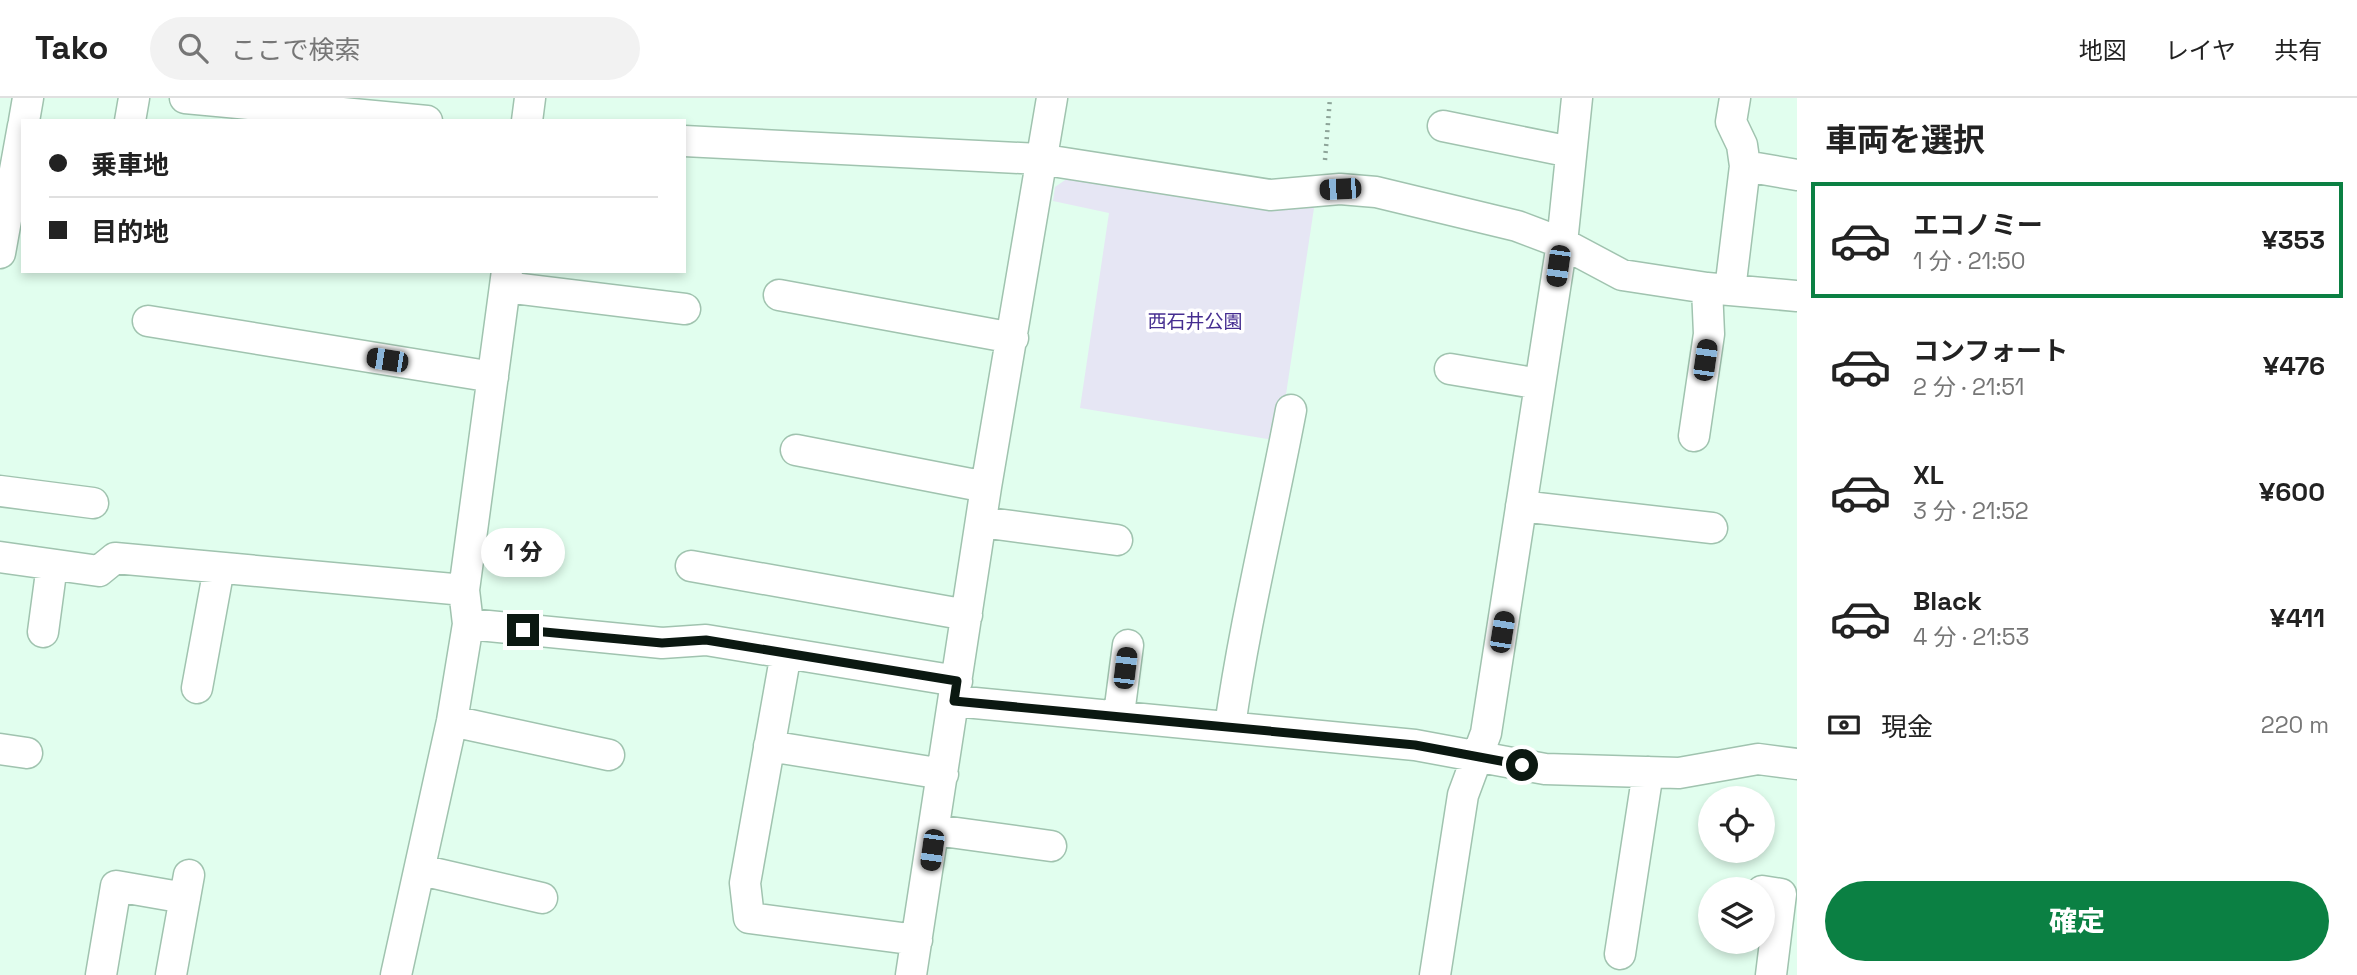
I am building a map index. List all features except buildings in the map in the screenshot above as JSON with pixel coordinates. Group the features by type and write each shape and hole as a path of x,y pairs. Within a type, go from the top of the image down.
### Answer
{"street":[{"path":"24,119 28,98"},
{"path":"130,119 134,98"},
{"path":"185,98 405,119"},
{"path":"527,119 530,98"},
{"path":"911,975 986,487 1013,338 1039,159 1052,98"},
{"path":"1435,975 1463,795 1486,733 1562,243 1577,98"},
{"path":"1695,436 1709,334 1745,166 1742,145 1731,121 1735,98"},
{"path":"1443,126 1571,152"},
{"path":"0,253 21,134"},
{"path":"686,141 1039,159 1249,194 1270,195 1321,190 1376,192 1517,226 1562,243 1622,275 1718,289 1797,296"},
{"path":"1745,166 1797,175"},
{"path":"396,975 452,721 468,624 464,590 506,279 685,309"},
{"path":"779,295 1013,338"},
{"path":"148,321 493,377"},
{"path":"1450,369 1540,384"},
{"path":"1230,726 1243,634 1291,410"},
{"path":"796,450 986,487"},
{"path":"0,491 93,503"},
{"path":"1521,506 1712,528"},
{"path":"981,522 1117,540"},
{"path":"0,557 99,571 115,558 464,590"},
{"path":"43,632 52,565"},
{"path":"691,566 967,615"},
{"path":"197,688 219,568"},
{"path":"468,624 662,643 706,640 786,653 956,691 1119,715 1415,745 1545,769 1679,773 1758,759 1797,764"},
{"path":"1119,715 1128,645"},
{"path":"786,653 745,883 749,918 917,940"},
{"path":"452,721 609,755"},
{"path":"769,746 943,774"},
{"path":"1620,954 1648,772"},
{"path":"935,830 1051,846"},
{"path":"421,870 542,898"},
{"path":"101,975 116,886 187,886 171,975"},
{"path":"1775,893 1781,894 1775,943"},
{"path":"1771,975 1774,954"}],"path":[{"path":"1321,190 1330,98"}],"green space":[{"name":"西石井公園","path":"1074,174 1276,208 1314,208 1279,441 1080,408 1109,213 1053,201 1055,187"}],"route":[{"path":"523,630 662,643 706,640 957,681 954,701 1098,712 1415,745 1522,765"}]}
